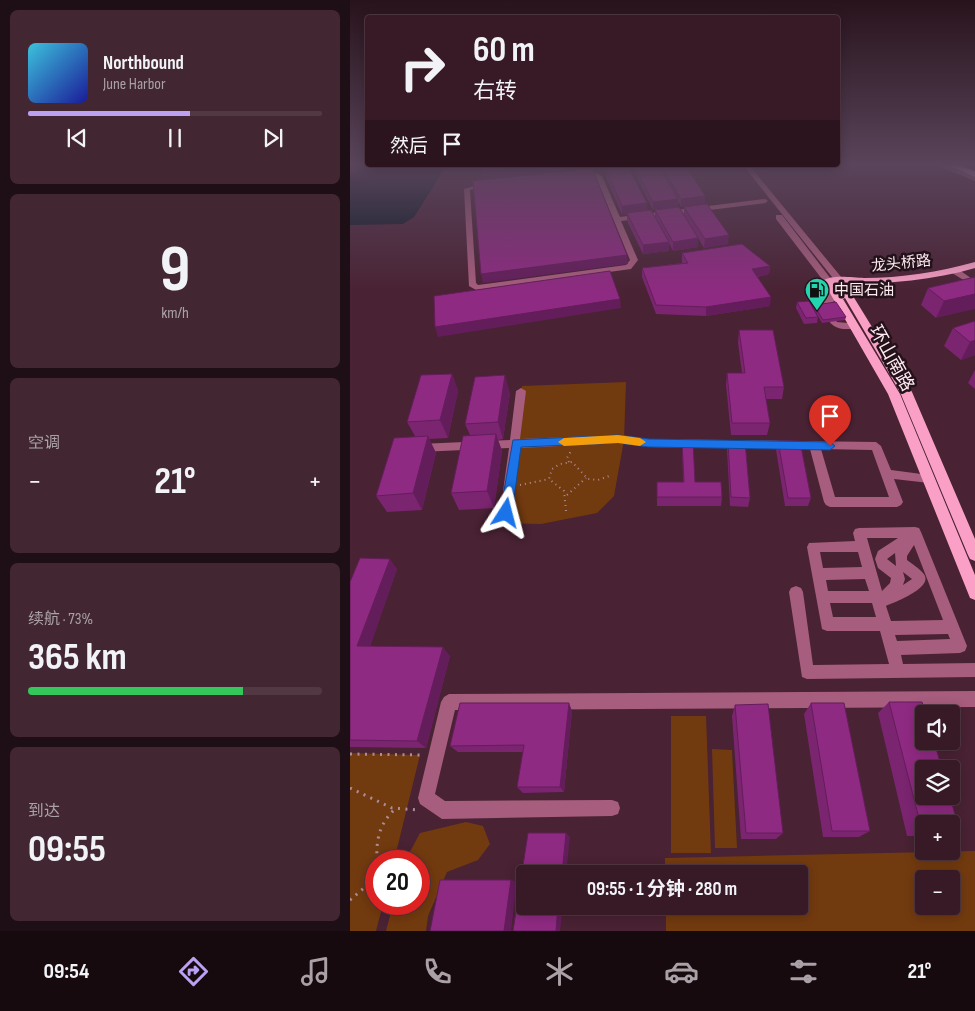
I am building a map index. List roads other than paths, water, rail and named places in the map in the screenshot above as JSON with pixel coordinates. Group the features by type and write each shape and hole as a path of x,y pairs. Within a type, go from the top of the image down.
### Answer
{"main road":[{"name":"龙头桥路","path":"837,289 955,271 975,265"},
{"name":"龙头桥路","path":"837,289 885,286 964,277 975,274"},
{"name":"环山南路","path":"837,289 854,326 894,394 975,593"},
{"name":"环山南路","path":"837,289 906,392 975,555"}],"street":[{"path":"468,207 472,284 476,288 628,267 634,260 612,207"},
{"path":"617,219 712,207"},
{"name":"环山南路","path":"770,207 837,289"},
{"name":"环山南路","path":"777,207 837,289"},
{"path":"955,271 975,285"},
{"path":"506,513 522,391"},
{"path":"404,449 618,439 649,443 814,445 876,446 897,502 830,502 814,445"},
{"path":"886,474 929,479"},
{"path":"898,671 859,533 915,532"},
{"path":"822,597 878,600 914,586 918,582 919,577 901,563 901,555 915,532"},
{"path":"878,600 893,589 898,580 898,575 883,564 881,559 915,532"},
{"path":"892,648 960,646 915,532"},
{"path":"862,546 813,548 827,624 952,627"},
{"path":"818,574 870,573"},
{"path":"796,592 807,672 975,670"},
{"path":"612,808 442,810 426,798 449,702 975,699"}],"water":[{"path":"350,207 420,207 414,217 403,224 350,225"}],"place":[{"name":"中国石油","path":"817,311"}]}
